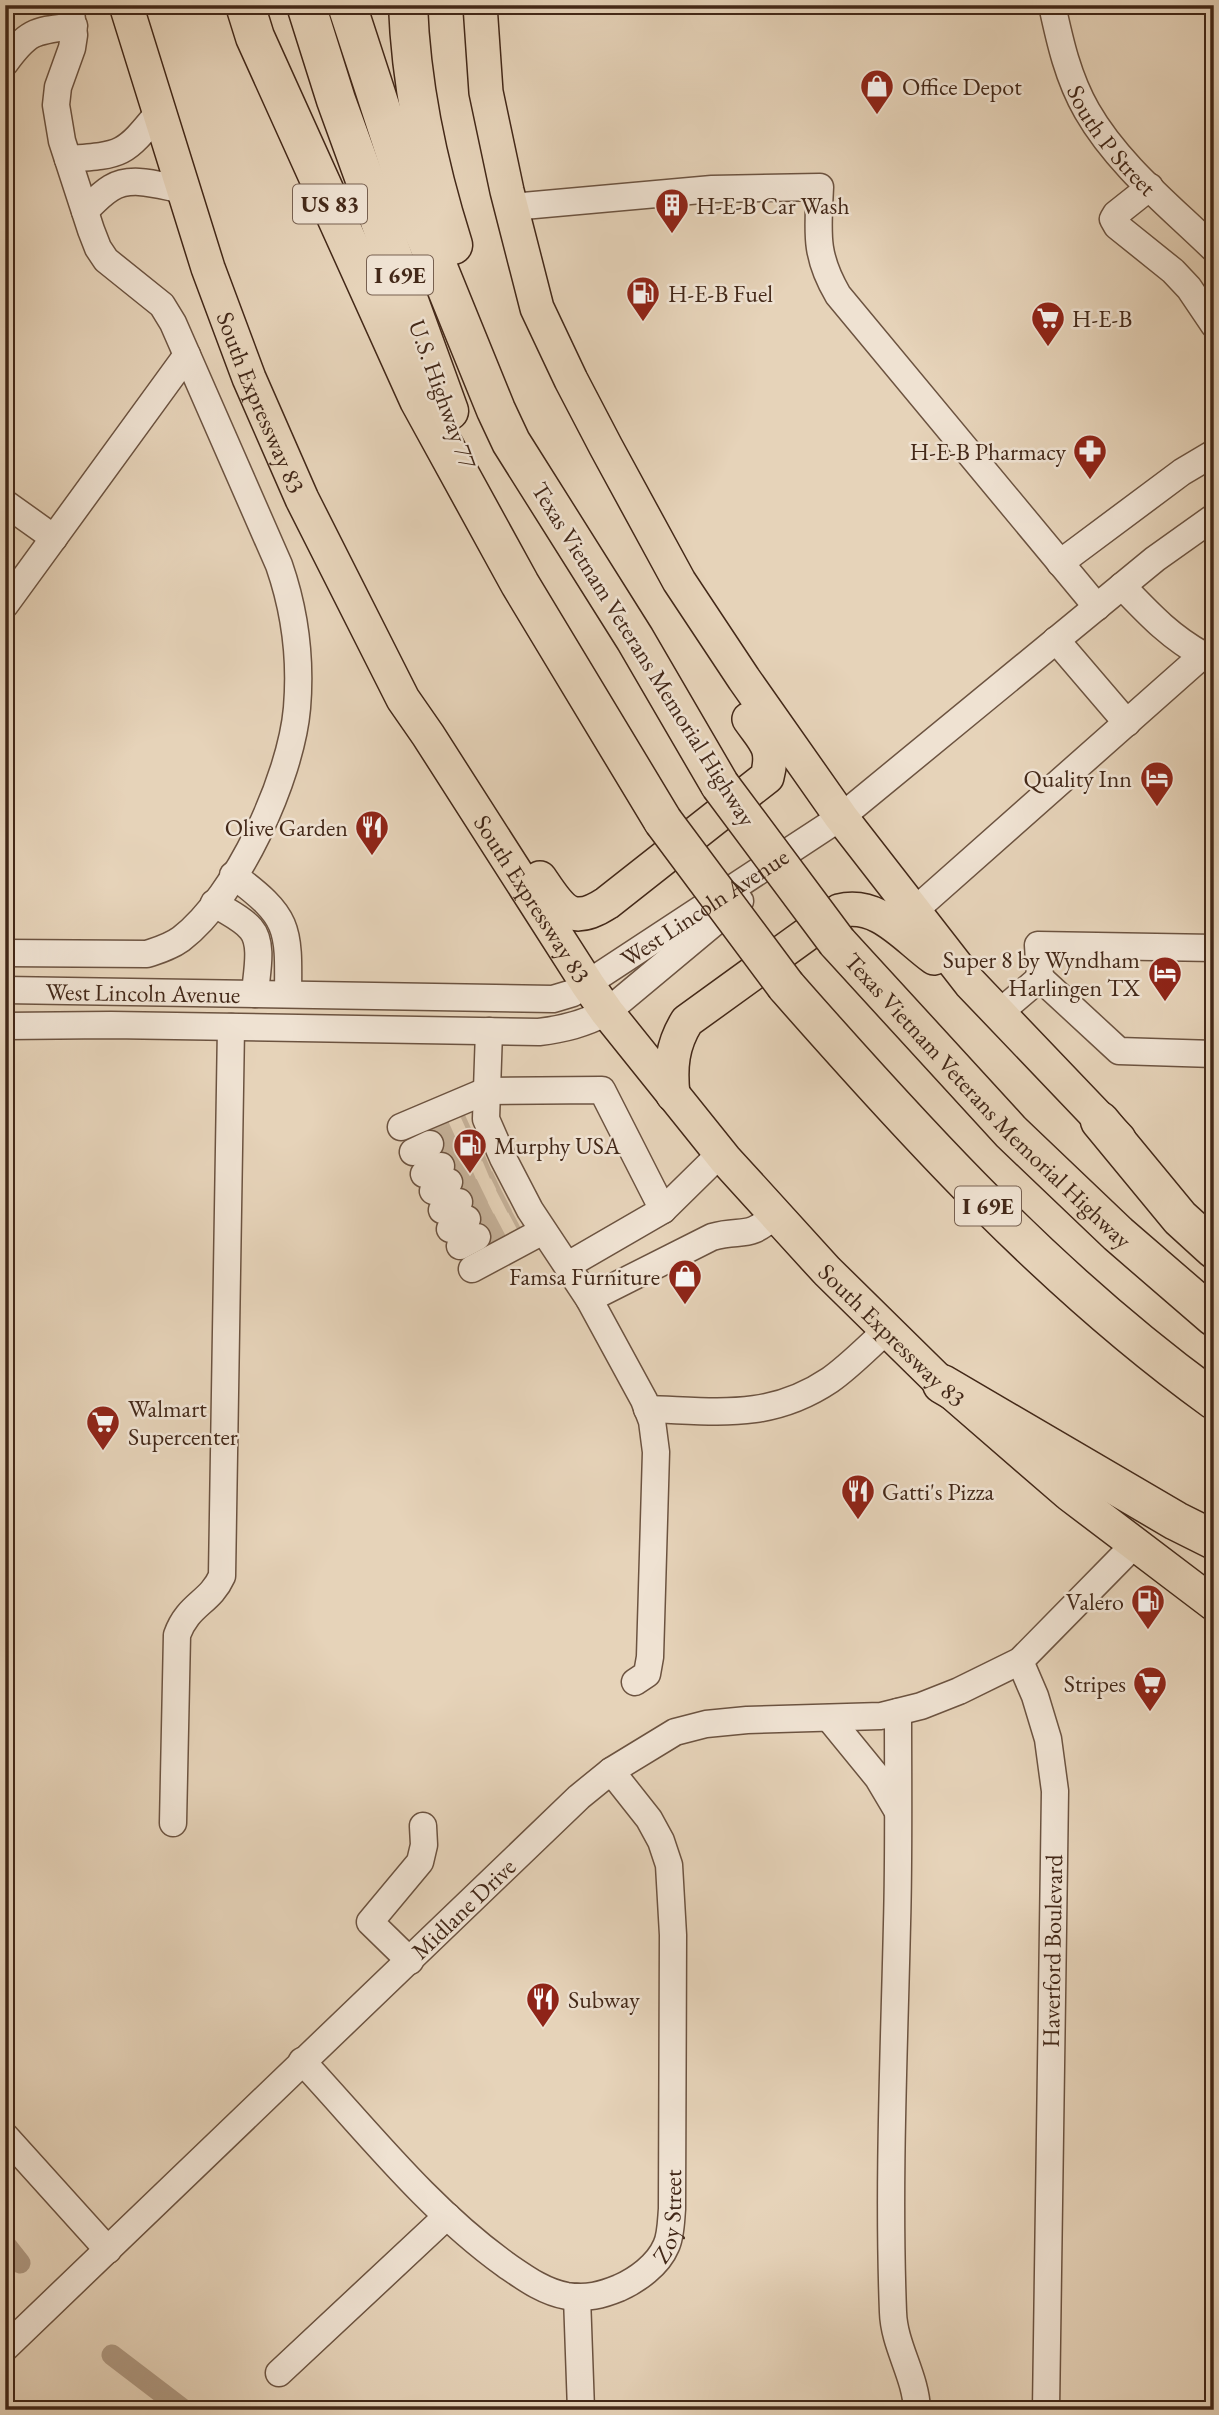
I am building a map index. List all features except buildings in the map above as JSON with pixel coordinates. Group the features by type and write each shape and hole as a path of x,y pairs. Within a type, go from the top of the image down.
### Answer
{"highway":[{"name":"US 83","path":"245,5 255,37 419,400 498,544"},
{"name":"U.S. Highway 77","path":"306,5 336,100 498,544"},
{"name":"U.S. Highway 77","path":"347,5 411,201 511,442"},
{"path":"408,5 416,100 433,181 511,442"},
{"name":"Texas Vietnam Veterans Memorial Highway","path":"511,442 635,639 720,785 837,942 1011,1132 1118,1234 1214,1317"},
{"name":"I 69E","path":"498,544 663,821 786,986 906,1122 999,1217 1081,1293 1214,1400"},
{"path":"1100,1121 1180,1218 1214,1249"},
{"path":"942,1384 1176,1521 1214,1540"}],"main road":[{"name":"South Expressway 83","path":"126,5 208,268 249,378 302,499 403,699 588,985 721,1153 827,1271 942,1384 1069,1494 1214,1604"},
{"path":"480,5 486,92 537,308 600,436 679,581 841,817 970,983 1100,1121 1214,1231"},
{"path":"428,735 446,737 453,743 559,904 566,911 579,915 594,912 767,777 770,766 771,754 764,740 696,635 683,608 679,581"},
{"path":"673,1095 673,1053 676,1039 687,1021 839,911 853,907 864,909 889,922 970,983"}],"street":[{"name":"South P Street","path":"1052,5 1063,54 1088,113 1127,164 1210,245"},
{"path":"5,62 27,36 72,16 72,48 58,87 56,105 68,159 85,211 98,248 106,260 162,304 173,323 280,568 290,603 297,649 298,704 290,750 281,780 261,826 214,904 179,940 163,950 147,954 5,953"},
{"path":"68,159 118,153 140,135 159,112"},
{"path":"85,211 112,187 124,183 148,183 184,190"},
{"path":"512,207 712,189 820,187 820,256 838,295 1097,607"},
{"path":"1150,187 1113,219 1117,226 1189,288 1214,324"},
{"path":"1172,271 1210,245"},
{"path":"5,605 187,355"},
{"path":"1060,563 1182,472 1214,453"},
{"path":"5,503 54,538"},
{"name":"West Lincoln Avenue","path":"5,1026 539,1032 568,1029 587,1023 607,1012 1122,586 1214,517"},
{"path":"914,911 1208,655 1164,631 1122,586"},
{"path":"1056,640 1127,723"},
{"name":"West Lincoln Avenue","path":"5,990 553,999 588,985 841,817"},
{"path":"233,876 269,903 281,922 288,947 288,994"},
{"path":"214,904 245,923 255,936 255,994"},
{"path":"1214,948 1038,945 1040,978 1119,1051 1214,1054"},
{"path":"999,1013 1040,978"},
{"path":"173,1823 177,1635 188,1612 216,1589 222,1576 231,1027"},
{"path":"489,1031 486,1091 504,1174 589,1299 652,1421 656,1452 650,1657 647,1674 635,1682"},
{"path":"401,1127 486,1091 602,1090 663,1210"},
{"path":"568,1265 663,1210 721,1153"},
{"path":"472,1269 504,1174"},
{"path":"589,1299 712,1237 727,1233 744,1235 762,1227 775,1214"},
{"path":"647,1409 768,1409 795,1400 832,1379 887,1330"},
{"path":"1020,1661 1135,1545"},
{"name":"Midlane Drive","path":"5,2348 579,1797 611,1771 675,1732 706,1724 747,1720 881,1716 921,1706 959,1691 1020,1661"},
{"name":"Haverford Boulevard","path":"1020,1661 1048,1739 1055,1791 1046,2410"},
{"path":"898,1712 890,2184 893,2317 916,2393 917,2410"},
{"path":"829,1718 878,1778 898,1811"},
{"name":"Zoy Street","path":"302,2061 447,2216 478,2244 526,2279 548,2291 577,2297 601,2296 631,2283 643,2274 666,2246 672,2209 673,1935 669,1866 661,1841 649,1819 611,1771"},
{"path":"410,1961 370,1922 420,1862 424,1845 423,1826"},
{"path":"5,2136 108,2250"},
{"path":"279,2373 447,2216"},
{"path":"577,2297 581,2410"}],"waterway":[{"path":"5,2244 20,2263"},
{"path":"112,2355 184,2410"}],"tunnel":[{"path":"430,1144 470,1126"},
{"path":"441,1166 480,1148"},
{"path":"449,1182 489,1165"},
{"path":"459,1202 498,1183"},
{"path":"467,1219 506,1199"},
{"path":"477,1237 515,1217"}],"place":[{"name":"Office Depot","path":"877,116"},
{"name":"H-E-B Car Wash","path":"672,235"},
{"name":"H-E-B Fuel","path":"643,323"},
{"name":"H-E-B","path":"1048,348"},
{"name":"H-E-B Pharmacy","path":"1090,481"},
{"name":"Quality Inn","path":"1157,808"},
{"name":"Olive Garden","path":"372,857"},
{"name":"Super 8 by Wyndham Harlingen TX","path":"1165,1003"},
{"name":"Murphy USA","path":"470,1175"},
{"name":"Famsa Furniture","path":"685,1306"},
{"name":"Walmart Supercenter","path":"103,1452"},
{"name":"Gatti's Pizza","path":"858,1521"},
{"name":"Valero","path":"1148,1631"},
{"name":"Stripes","path":"1150,1713"},
{"name":"Subway","path":"543,2029"}]}
